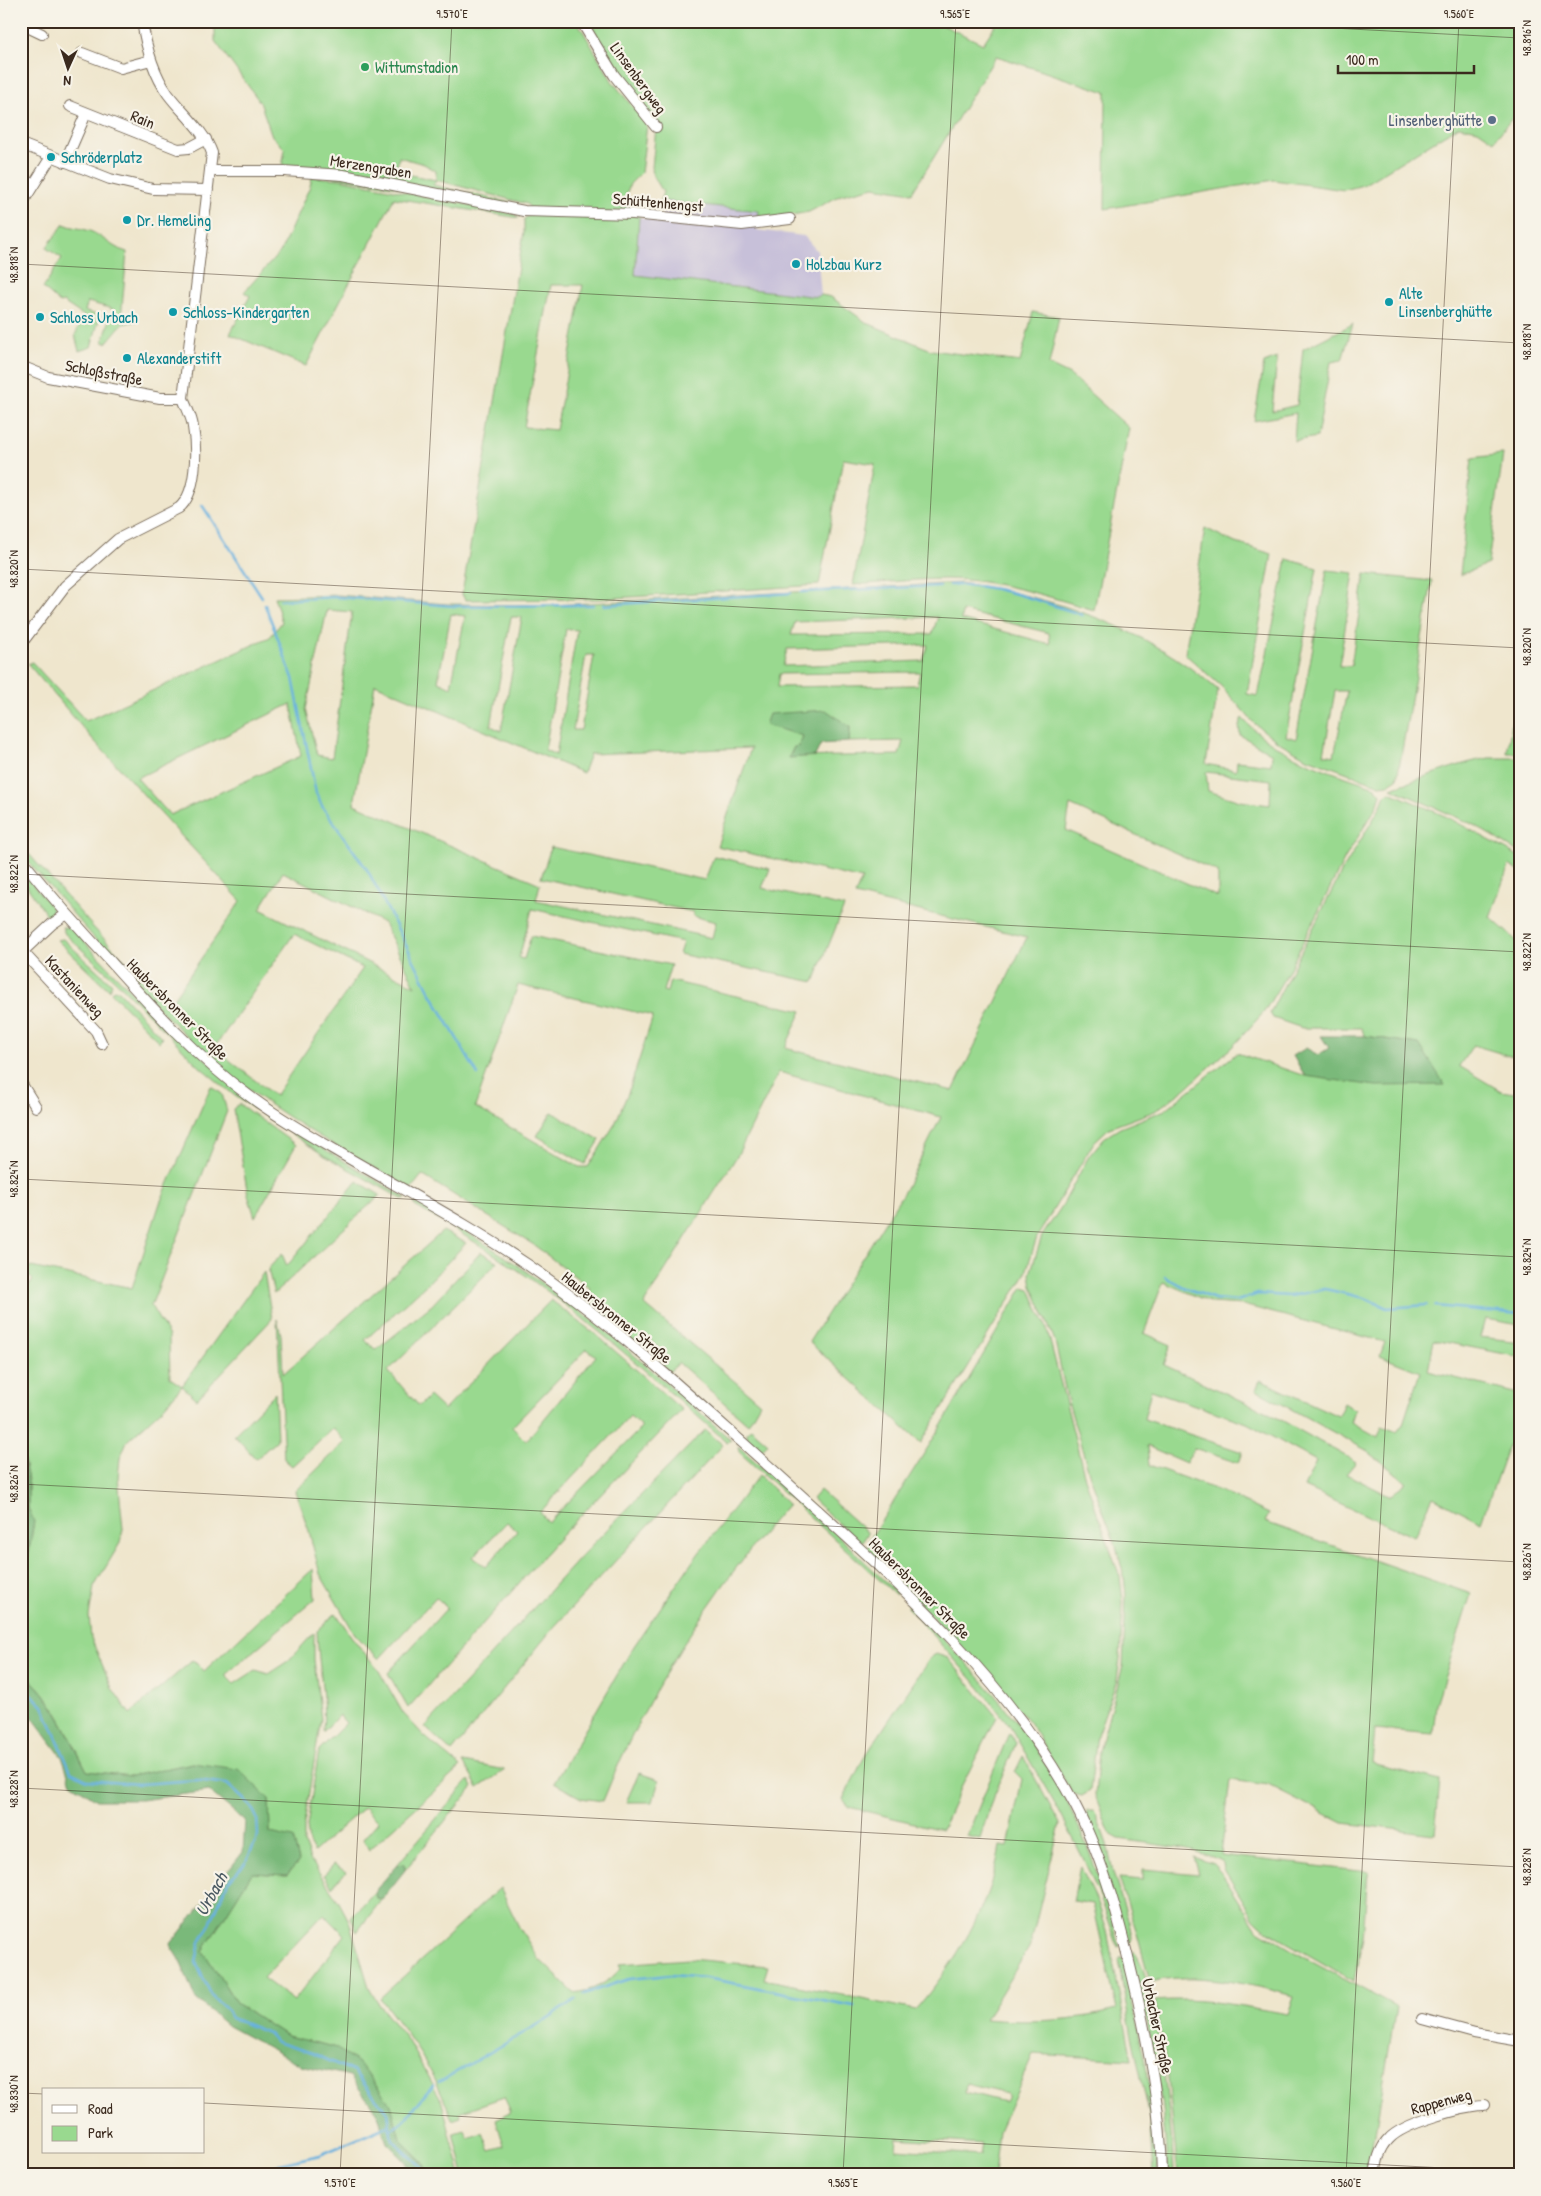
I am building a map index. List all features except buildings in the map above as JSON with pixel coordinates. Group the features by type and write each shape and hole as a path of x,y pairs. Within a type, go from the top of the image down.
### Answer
{"street":[{"path":"21,644 65,586 118,539 168,515 186,503 193,484 193,426 183,398 212,153 206,139 167,92 151,60 142,21"},
{"name":"Linsenbergweg","path":"582,21 614,75 656,127"},
{"path":"21,24 42,34"},
{"path":"82,53 121,68 151,60"},
{"name":"Rain","path":"70,106 178,149 189,148 206,139"},
{"path":"65,162 85,116 89,114"},
{"path":"21,144 110,179 153,189 208,190"},
{"path":"21,205 51,157"},
{"name":"Merzengraben","path":"211,171 284,171 343,175 524,211"},
{"name":"Schüttenhengst","path":"524,211 633,214 742,225 790,219"},
{"name":"Schloßstraße","path":"21,366 48,377 160,398 183,398"},
{"name":"Haubersbronner Straße","path":"21,860 67,914 162,1018 205,1060 248,1096 295,1127 476,1232 529,1266 620,1335 861,1549 968,1658 1024,1725 1077,1808 1108,1886"},
{"path":"22,952 52,924 67,914"},
{"name":"Kastanienweg","path":"22,952 96,1031 102,1044"},
{"path":"21,1083 36,1108"},
{"name":"Urbacher Straße","path":"1108,1886 1127,1950 1149,2050 1162,2142 1162,2175"},
{"path":"1422,2018 1474,2033 1520,2041"},
{"name":"Rappenweg","path":"1375,2175 1378,2157 1389,2139 1408,2126 1484,2106"}],"shaded area":[{"path":"664,201 760,211 757,230 804,236 817,251 821,295 817,297 635,275 639,217 661,220"}],"green space":[{"path":"215,21 577,21 612,81 647,125 641,173 630,184 626,198 639,217 635,275 817,297 821,295 831,297 867,323 931,350 1020,362 1033,312 1059,317 1049,365 1070,375 1129,428 1094,610 1021,589 964,580 922,580 853,585 875,464 843,459 819,585 599,599 465,600 462,594 524,232 524,219 531,214 530,208 527,204 436,180 433,185 512,203 519,207 282,168 285,149 272,136 260,102 215,41","holes":["399,157 424,164 436,171 436,180 396,172","551,285 583,285 556,430 524,427"]},
{"path":"586,21 934,21 983,44 998,21 1520,21 1520,108 1494,141 1478,130 1459,126 1363,185 1344,190 1274,180 1105,209 1106,92 996,56 912,193 874,187 841,195 809,212 758,221 759,211 664,201 662,210 658,209 663,192 653,175 652,168 656,127 604,55"},
{"path":"312,177 339,179 514,214 519,218 394,198 306,366 230,334 250,296 244,292 281,251 310,186"},
{"path":"64,224 90,231 127,252 121,319 137,321 122,324 106,343 103,342 113,309 88,302 85,311 100,316 91,347 79,351 75,335 84,316 63,302 60,303 43,288 62,258 46,248"},
{"path":"1353,324 1342,360 1331,362 1317,437 1294,441 1296,413 1254,421 1264,363 1277,358 1272,411 1297,405 1303,349"},
{"path":"1503,454 1488,564 1460,575 1472,458"},
{"path":"1205,528 1233,542 1272,554 1247,694 1258,696 1287,559 1317,568 1286,736 1296,739 1327,570 1354,573 1339,666 1351,666 1365,574 1432,581 1397,779 1389,784 1380,785 1305,757 1277,741 1254,723 1222,687 1185,654","holes":["1335,691 1347,691 1334,756 1324,754"]},
{"path":"961,583 996,589 1064,606 1130,632 1190,668 1218,690 1206,764 1236,770 1237,761 1271,765 1272,754 1240,735 1239,725 1242,718 1271,743 1287,752 1321,768 1375,787 1381,794 1377,806 1345,858 1288,972 1264,1012 1233,1046 1184,1090 1155,1111 1109,1128 1094,1142 1037,1237 1026,1272 1018,1286 921,1443 809,1342 905,1190 941,1117 779,1072 737,1156 644,1304 760,1403 748,1424 679,1363 669,1372 655,1361 662,1351 645,1335 635,1344 584,1302 590,1288 534,1245 422,1175 411,1189 307,1129 247,1088 186,1035 157,1006 101,946 21,854 21,845 93,927 168,1006 241,901 88,734 28,664 32,662 86,721 270,637 282,622 274,597 337,595 447,604 552,605","holes":["327,610 352,612 332,758 317,755 306,709","962,611 1049,633 1050,644 961,620","451,614 465,616 451,687 438,681","511,617 522,617 501,731 491,726","938,617 932,634 791,635 795,622","566,629 577,630 556,755 545,750","928,645 923,661 783,666 787,649","586,655 594,655 581,730 573,730","920,672 917,685 777,687 779,674","375,684 583,773 590,754 751,748 717,846 862,879 855,895 1027,937 953,1091 785,1048 802,1011 670,981 667,992 663,991 671,965 531,936 524,959 519,958 532,909 683,942 679,954 814,982 844,907 762,888 770,869 714,856 705,880 551,847 541,878 693,912 693,916 716,922 712,938 536,900 540,884 354,804","291,704 301,756 170,815 137,778","850,727 849,742 903,741 899,755 789,757 794,747 799,746 803,736","1206,772 1271,780 1270,805 1240,801 1208,791","1070,805 1218,872 1218,897 1066,830","283,872 384,923 415,986 260,909","294,934 363,968 275,1096 214,1048","518,985 653,1016 630,1088 615,1124 588,1167 579,1167 475,1107"]},
{"path":"1520,675 1520,753 1507,753"},
{"path":"826,710 850,727 849,742 821,744 815,756 789,758 794,747 799,746 803,736 765,725 769,714"},
{"path":"1489,758 1520,758 1520,853 1472,824 1391,788 1452,767"},
{"path":"1390,792 1447,817 1520,857 1520,872 1509,865 1490,917 1520,944 1520,1059 1473,1045 1459,1066 1501,1091 1520,1094 1520,1325 1485,1319 1480,1337 1520,1342 1520,1357 1434,1340 1428,1371 1518,1394 1520,1391 1520,1448 1508,1446 1481,1522 1433,1497 1414,1537 1304,1487 1316,1461 1247,1423 1151,1390 1144,1419 1242,1452 1238,1463 1194,1448 1186,1463 1147,1446 1149,1465 1220,1491 1269,1514 1265,1522 1471,1594 1436,1704 1433,1734 1375,1729 1372,1764 1440,1781 1435,1834 1343,1823 1269,1785 1230,1780 1221,1855 1368,1872 1363,1937 1354,1981 1267,1931 1254,1919 1224,1869 1223,1863 1215,1858 1189,1850 1119,1839 1110,1834 1095,1795 1099,1751 1123,1666 1126,1596 1124,1576 1116,1546 1090,1476 1067,1398 1055,1341 1032,1286 1030,1274 1042,1236 1062,1206 1089,1156 1104,1138 1120,1128 1165,1110 1237,1053 1305,1076 1418,1044 1365,1036 1361,1028 1302,1028 1273,1018 1270,1013 1342,871 1380,808 1385,795","holes":["1163,1282 1212,1303 1243,1305 1385,1342 1380,1356 1420,1372 1403,1424 1397,1432 1382,1426 1378,1437 1351,1422 1355,1410 1344,1403 1338,1416 1260,1380 1256,1390 1366,1450 1407,1482 1390,1496 1346,1474 1356,1462 1267,1412 1164,1365 1171,1345 1144,1333"]},
{"path":"21,870 52,908 50,920 21,878"},
{"path":"62,927 70,928 79,936 159,1021 292,1130 406,1198 402,1199 325,1156 235,1096 200,1067 115,980 65,934"},
{"path":"63,939 112,984 109,990 57,940"},
{"path":"114,989 119,991 162,1038 159,1042 111,992"},
{"path":"1321,1036 1365,1036 1419,1044 1445,1085 1376,1086 1305,1076 1293,1056 1306,1048 1318,1055 1329,1048"},
{"path":"211,1086 222,1094 227,1111 151,1306 169,1336 170,1378 182,1386 164,1407 127,1441 120,1458 118,1477 123,1529 120,1543 94,1587 89,1616 91,1638 112,1688 130,1714 193,1660 204,1671 313,1569 315,1599 225,1675 234,1684 256,1670 268,1674 288,1661 314,1633 314,1660 321,1719 304,1824 304,1843 310,1859 339,1902 349,1921 369,1987 380,2006 406,2038 441,2099 461,2175 428,2175 424,2163 400,2139 391,2105 334,2047 287,2036 237,2004 203,1951 252,1873 287,1875 299,1861 293,1839 270,1833 269,1799 193,1763 131,1776 87,1771 60,1717 42,1692 21,1672 21,1580 26,1568 34,1521 28,1508 28,1480 21,1448 21,1284 30,1285 33,1280 26,1273 21,1272 21,1265 132,1288 160,1203","holes":["324,1914 345,1935 294,2001 263,1978"]},
{"path":"239,1104 296,1145 255,1217 248,1195 233,1109"},
{"path":"552,1112 600,1140 585,1164 537,1136"},
{"path":"357,1181 380,1195 274,1294 268,1269 282,1254 287,1266"},
{"path":"414,1202 488,1245 556,1293 633,1354 731,1440 727,1442 628,1356 551,1294 498,1257 415,1206"},
{"path":"443,1231 466,1243 427,1284 365,1340 376,1350 432,1305 481,1252 498,1262 388,1371 419,1406 429,1396 444,1410 551,1300 599,1337 682,1410 561,1536 408,1708 388,1673 447,1608 436,1597 379,1659 355,1634 320,1574 309,1531 295,1491 345,1442 333,1428 292,1466 284,1459 277,1319 281,1335 283,1374","holes":["587,1349 596,1356 526,1441 512,1427","630,1416 642,1427 548,1523 540,1512","507,1522 517,1531 486,1567 473,1557"]},
{"path":"264,1272 272,1319 197,1399 182,1386"},
{"path":"1023,1287 1030,1289 1047,1329 1085,1478 1120,1577 1123,1602 1117,1680 1097,1735 1090,1791 1082,1796 1073,1794 1029,1722 998,1685 868,1551 870,1539 937,1433"},
{"path":"275,1393 277,1440 256,1459 234,1435"},
{"path":"751,1428 768,1443 760,1452 747,1440 747,1433"},
{"path":"705,1430 723,1445 554,1627 452,1752 425,1727 583,1554"},
{"path":"738,1446 825,1523 896,1592 896,1595 739,1452"},
{"path":"21,1448 28,1480 28,1508 34,1521 26,1568 21,1580"},
{"path":"759,1475 788,1504 733,1572 683,1645 639,1721 603,1801 581,1798 554,1783 634,1646 695,1558"},
{"path":"820,1490 868,1533 863,1541 858,1541 812,1499"},
{"path":"909,1604 999,1700 1039,1753 1056,1781 1079,1827 1104,1894 1120,1946 1118,1947 1101,1899 1083,1858 1059,1811 1009,1725 980,1688 908,1608"},
{"path":"336,1613 351,1636 379,1671 403,1713 424,1736 461,1767 369,1850 363,1839 378,1822 364,1807 314,1852 309,1843 307,1826 319,1750 346,1723 339,1715 323,1732 324,1719 317,1631"},
{"path":"936,1654 948,1658 997,1717 962,1785 942,1830 849,1807 843,1799 864,1758 930,1658"},
{"path":"21,1672 32,1681 51,1704 87,1771 131,1776 193,1763 238,1769 269,1799 270,1833 293,1838 299,1861 287,1875 252,1873 203,1951 237,2004 287,2036 334,2047 359,2063 391,2105 400,2139 424,2164 428,2175 411,2175 406,2162 387,2143 378,2114 350,2076 301,2065 228,2026 195,1998 180,1961 170,1945 243,1852 245,1821 209,1791 141,1800 97,1800 71,1783 62,1757 21,1702"},
{"path":"1009,1733 1016,1743 990,1806 980,1839 967,1836"},
{"path":"1023,1756 1060,1824 1030,1946 985,2019 1051,2020 1084,2017 1117,2010 1093,1904 1073,1901 1080,1866 1098,1903 1107,1931 1132,2060 1033,2054 999,2132 994,2175 464,2175 454,2133 465,2130 468,2138 483,2133 490,2150 504,2146 496,2119 511,2112 504,2097 460,2112 461,2117 452,2120 430,2071 401,2026 380,1998 500,1888 519,1927 538,1958 574,1993 594,1988 606,1982 621,1968 619,1964 689,1959 768,1966 764,1979 915,2010 944,1974 969,1934 988,1891 1000,1846 1008,1847 1022,1779 1015,1772","holes":["966,2084 1007,2094 1008,2095 1005,2102 965,2092","897,2138 982,2144 980,2155 896,2149"]},
{"path":"463,1762 505,1770 478,1788"},
{"path":"639,1773 659,1780 653,1802 626,1802"},
{"path":"469,1780 473,1787 405,1870 404,1864 397,1865"},
{"path":"1087,1811 1093,1811 1096,1814 1107,1844 1113,1873 1129,1922 1131,1942 1128,1942 1086,1817"},
{"path":"1194,1857 1213,1864 1222,1874 1257,1929 1314,1963 1396,2007 1368,2175 1178,2175 1167,2067 1155,2001 1205,2001 1288,2014 1294,1996 1241,1983 1203,1978 1167,1979 1150,1982 1119,1878 1143,1880 1143,1869 1199,1874"},
{"path":"334,1864 346,1872 332,1887 324,1875"},
{"path":"404,1864 405,1870 382,1899 376,1898 375,1891 397,1865"},
{"path":"375,1891 376,1898 382,1899 357,1932 351,1918"},
{"path":"1134,1952 1142,1966 1156,2022 1167,2094 1174,2175 1167,2175 1163,2117 1150,2036 1131,1954"},
{"path":"1120,1957 1123,1958 1154,2105 1158,2175 1153,2175 1149,2114 1131,2032 1118,1959"}],"waterway":[{"path":"202,505 262,597"},
{"path":"949,585 966,585 1000,590 1082,615"},
{"path":"801,592 940,586"},
{"path":"604,605 791,593"},
{"path":"280,600 337,597 454,606 593,605"},
{"path":"265,605 293,678 316,793 322,806 368,871 430,992 478,1075"},
{"path":"1165,1277 1186,1288 1215,1299 1237,1301 1258,1294 1290,1296 1325,1289 1365,1298 1387,1308 1427,1305"},
{"path":"1435,1306 1520,1314"},
{"name":"Urbach","path":"21,1684 43,1706 71,1772 87,1780 110,1782 140,1784 196,1780 227,1784 251,1806 257,1818 258,1836 246,1862 228,1882 200,1942 196,1962 202,1976 212,1996 226,2009 231,2018 268,2033 276,2042 312,2053 354,2072 388,2113 392,2140 421,2166 420,2175"},
{"path":"584,1994 629,1979 670,1975 706,1978 854,2006"},
{"path":"439,2082 544,2021 576,1999"},
{"path":"391,2130 409,2115 434,2085"},
{"path":"260,2175 279,2164 320,2155 390,2125"}],"place":[{"name":"Wittumstadion","path":"365,67"},
{"name":"Linsenberghütte","path":"1492,120"},
{"name":"Schröderplatz","path":"51,157"},
{"name":"Dr. Hemeling","path":"127,220"},
{"name":"Holzbau Kurz","path":"796,264"},
{"name":"Alte Linsenberghütte","path":"1389,302"},
{"name":"Schloss-Kindergarten","path":"173,312"},
{"name":"Schloss Urbach","path":"40,317"},
{"name":"Alexanderstift","path":"127,358"}]}
